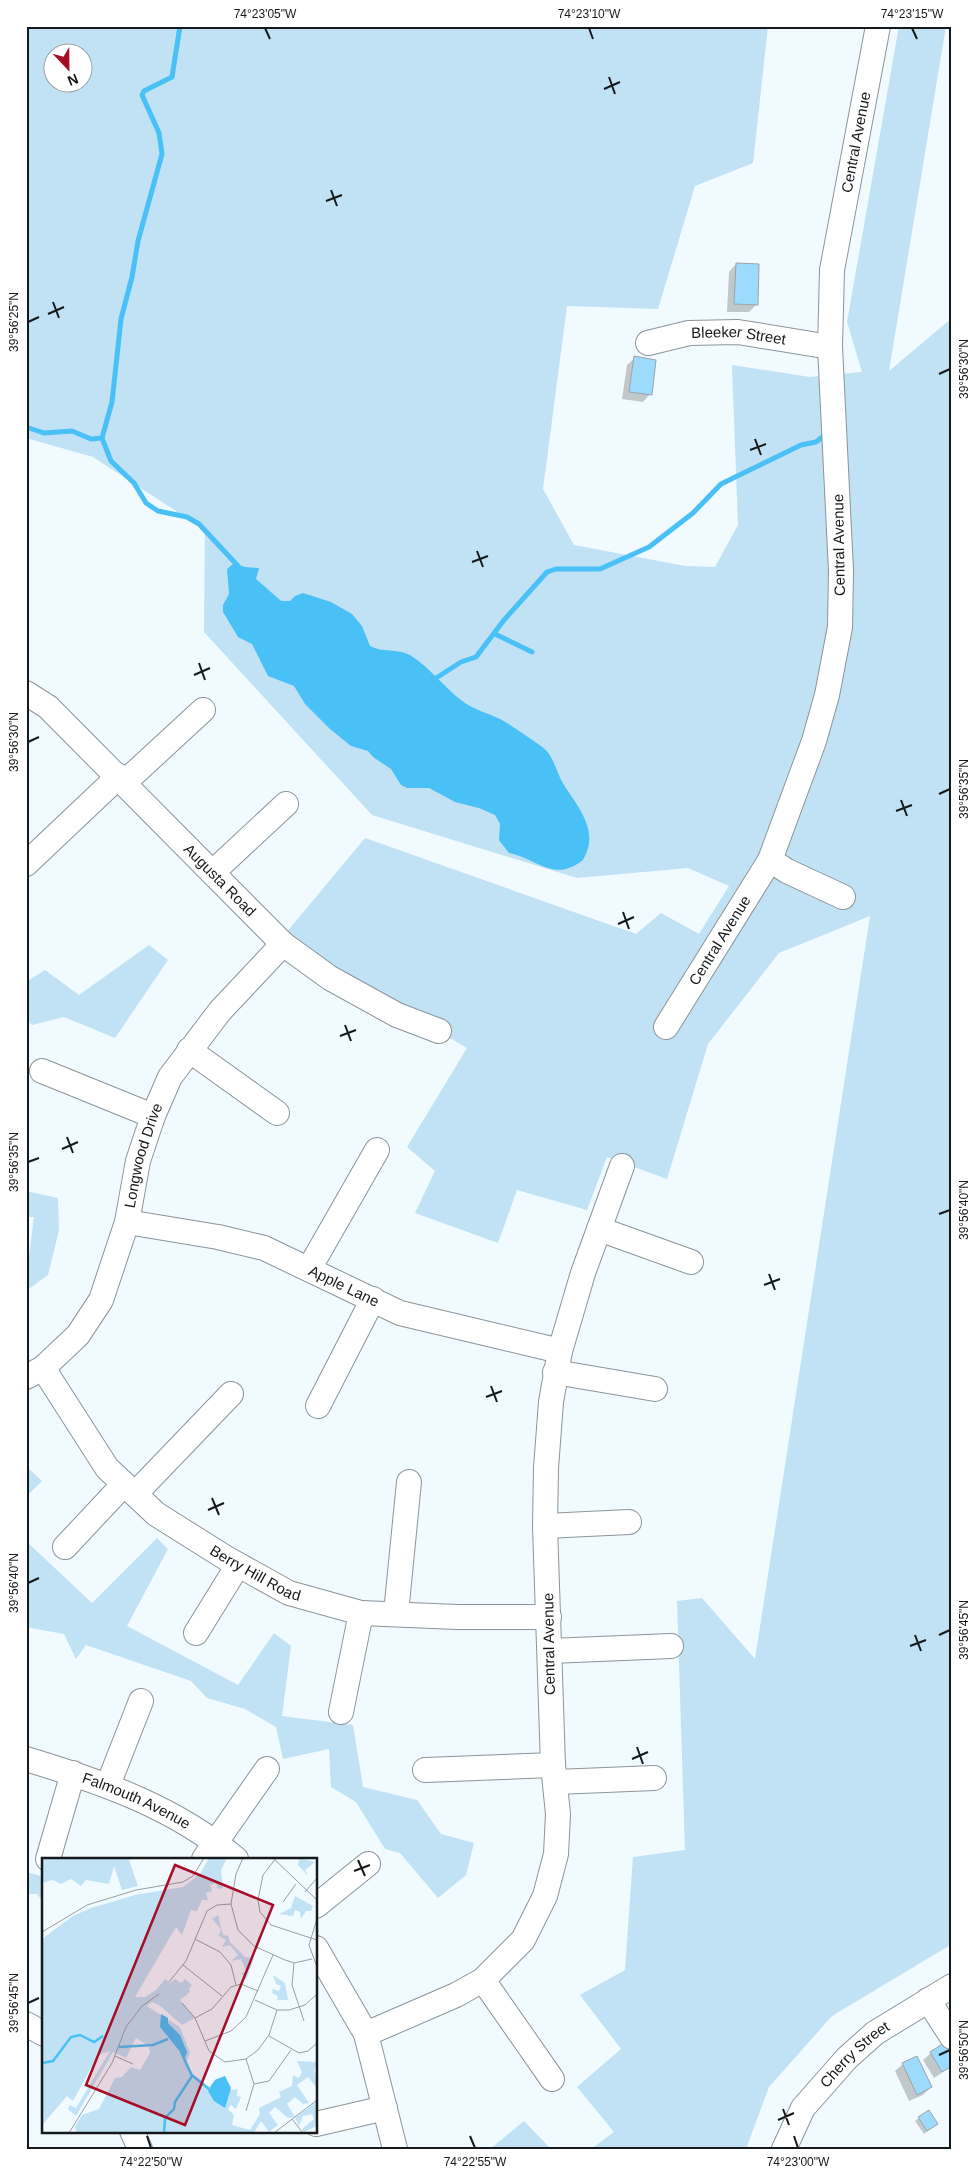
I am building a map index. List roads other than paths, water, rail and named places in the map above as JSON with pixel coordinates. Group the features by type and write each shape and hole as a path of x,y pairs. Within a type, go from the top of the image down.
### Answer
{"street":[{"name":"Central Avenue","path":"666,1027 770,860 814,741 840,627 841,571 830,347 832,270 878,26"},
{"name":"Bleeker Street","path":"648,343 689,332 738,332 830,347"},
{"name":"Augusta Road","path":"26,693 48,707 122,779 283,944 330,978 398,1015 439,1031"},
{"path":"26,864 203,710"},
{"path":"213,872 286,804"},
{"path":"770,860 787,871 843,897"},
{"name":"Longwood Drive","path":"35,1373 78,1335 101,1300 127,1222 138,1161 153,1116 170,1077 220,1011 283,944"},
{"path":"189,1050 276,1113"},
{"path":"42,1070 153,1116"},
{"path":"309,1269 377,1150"},
{"name":"Central Avenue","path":"366,2034 456,1995 483,1980 523,1940 545,1896 556,1854 558,1814 554,1774 545,1526 546,1468 558,1362 598,1229 622,1166"},
{"name":"Apple Lane","path":"127,1222 218,1237 264,1248 400,1313 558,1362 655,1389"},
{"path":"598,1229 691,1262"},
{"path":"318,1406 373,1299"},
{"name":"Berry Hill Road","path":"35,1373 107,1468 156,1514 238,1565 289,1593 361,1613 456,1617 549,1617"},
{"path":"65,1547 231,1394"},
{"path":"396,1613 409,1482"},
{"path":"545,1526 629,1522"},
{"path":"196,1633 238,1565"},
{"path":"341,1712 361,1613"},
{"path":"550,1651 670,1646"},
{"path":"108,1785 141,1702"},
{"name":"Falmouth Avenue","path":"26,1759 73,1773 140,1798 210,1850 233,1858"},
{"path":"210,1850 268,1769"},
{"path":"425,1770 654,1778"},
{"path":"48,1858 73,1773"},
{"path":"318,1904 368,1864"},
{"path":"320,1959 366,2034 395,2149"},
{"path":"483,1980 552,2079"},
{"name":"Cherry Street","path":"784,2149 803,2108 847,2058 874,2033 952,1986"},
{"path":"928,2000 952,2037"},
{"path":"26,2024 42,2033"},
{"path":"318,2124 385,2108"},
{"path":"132,2132 140,2149"}],"water":[{"path":"234,563 245,567 259,568 255,583 274,601 290,601 295,596 303,593 331,602 352,614 362,626 370,646 410,655 425,666 465,703 505,722 546,750 561,780 586,821 589,839 588,849 583,860 573,867 554,869 509,853 499,840 500,824 495,815 479,808 455,802 429,788 407,788 401,785 391,769 373,757 368,751 351,746 330,729 305,704 294,686 268,676 252,644 238,637 223,612 223,605 229,594 227,569"}],"waterway":[{"path":"180,26 172,77 144,91 142,95 159,133 162,154 138,241 132,277 121,319 112,402 102,438 111,461 134,483 146,503 158,511 187,517 199,524 238,566"},
{"path":"26,427 44,433 72,431 91,439 102,438"},
{"path":"433,680 461,662 476,657 504,620 547,572 556,569 600,569 649,547 693,513 721,484 801,445 816,442 826,434"},
{"path":"250,577 283,606"},
{"path":"495,634 532,652"}]}
